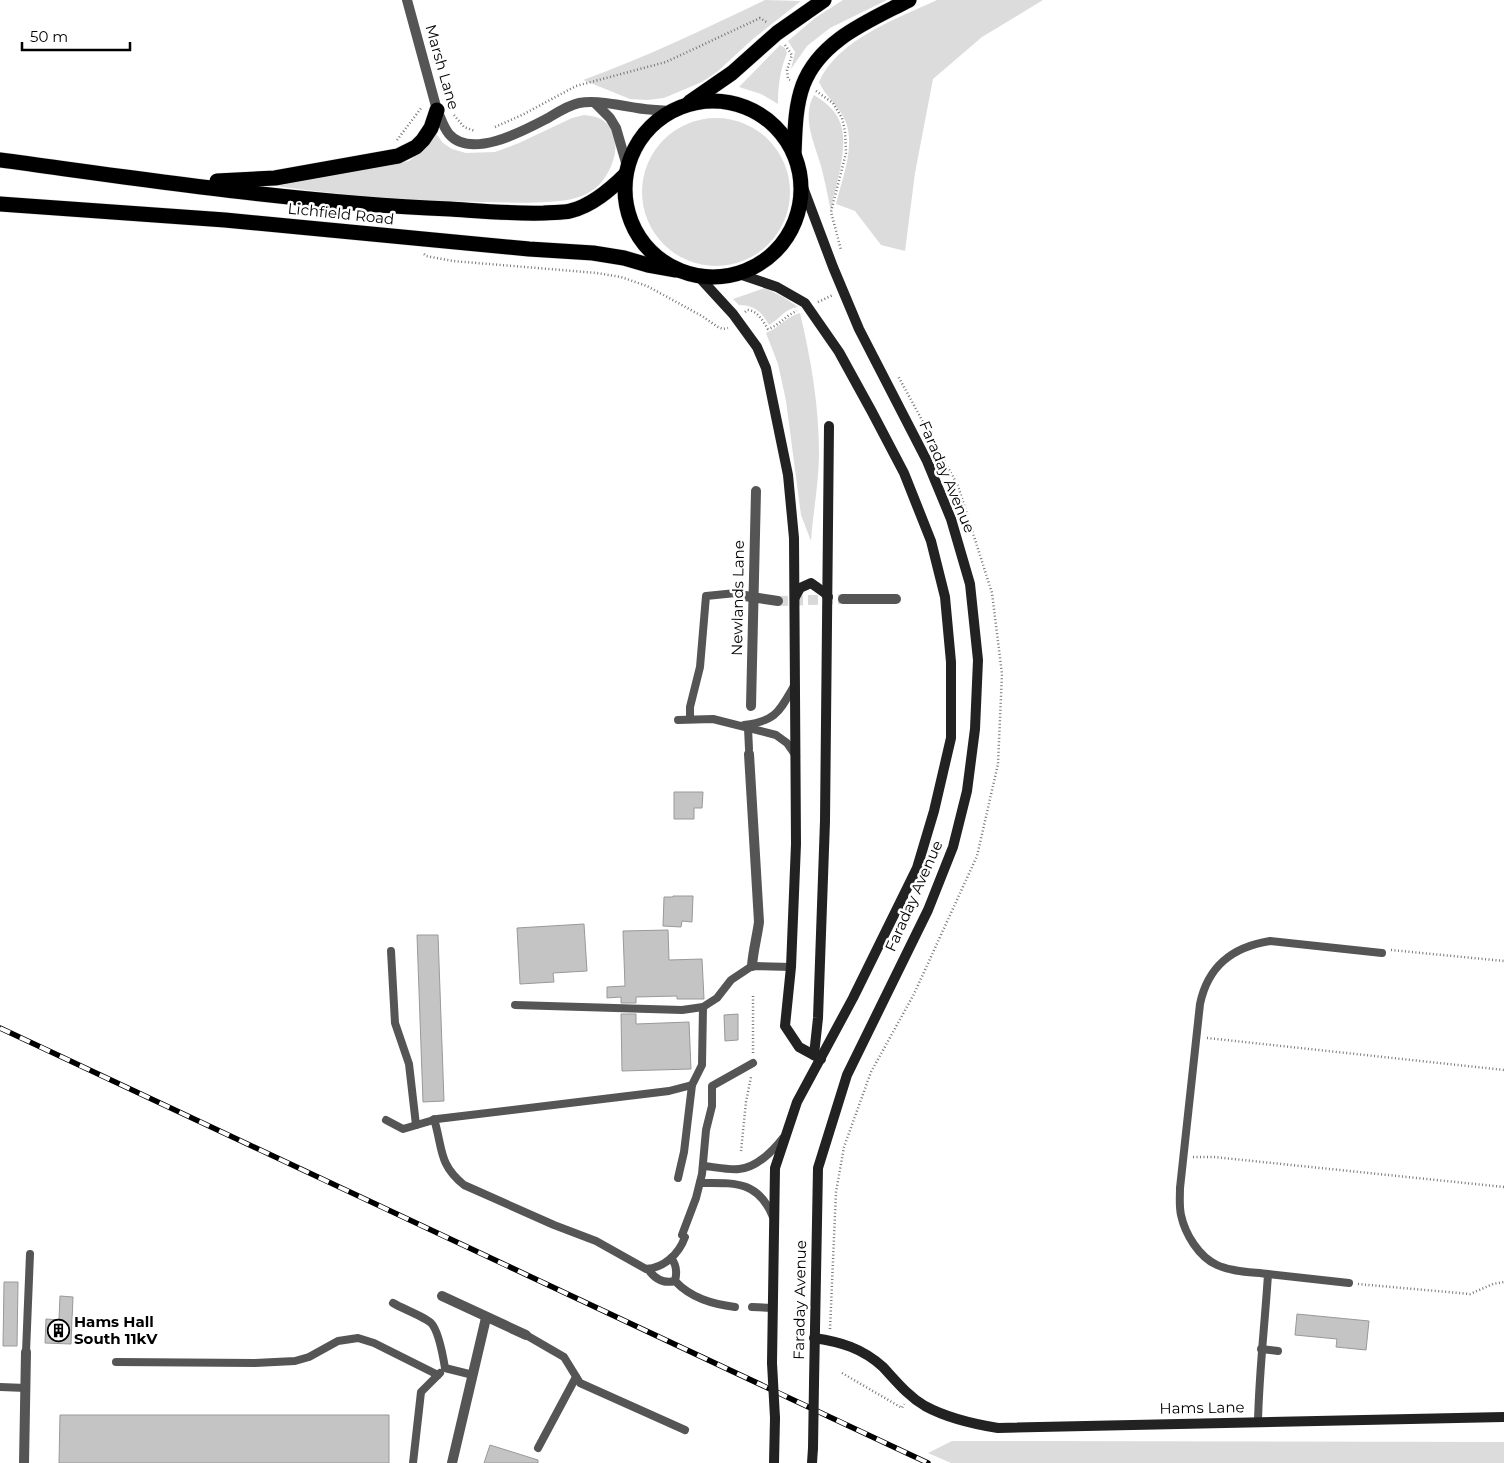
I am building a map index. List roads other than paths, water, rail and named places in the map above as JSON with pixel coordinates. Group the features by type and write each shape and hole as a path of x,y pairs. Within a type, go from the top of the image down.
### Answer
{"highway":[{"path":"677,109 691,104 717,101 752,110 769,120 784,137 794,154 801,182 801,198 791,232 780,247 754,268 739,274 721,277 699,277 676,270 661,261 638,235 630,218 626,204 627,170 638,142 653,124 732,73 777,33 824,0"},
{"path":"794,154 799,100 804,84 816,62 842,37 908,0"},
{"path":"173,184 275,178 398,156 416,146 431,128 438,107"},
{"name":"Lichfield Road","path":"0,160 173,184 411,207 532,213 569,212 582,208 598,198 627,170"},
{"name":"Lichfield Road","path":"0,204 225,220 593,253 676,270"}],"street":[{"name":"Marsh Lane","path":"408,0 444,126 455,139 462,143 480,144 492,142 522,131 569,106 580,103 677,109"},
{"path":"595,103 610,118 616,128 627,170"},
{"name":"Faraday Avenue","path":"801,182 843,291 927,461 951,519 970,584 978,660 974,738 967,791 953,847 928,910 847,1075 818,1168 812,1463"},
{"name":"Faraday Avenue","path":"739,274 778,287 808,306 839,352 904,473 933,550 944,597 951,662 951,738 934,811 917,868 881,943 817,1057 797,1102 775,1168 772,1308 775,1418 774,1463"},
{"path":"699,277 737,319 757,347 766,368 788,475 794,538 796,844 791,967 785,1026 799,1047 817,1057"},
{"name":"Faraday Avenue","path":"817,1057 825,820 830,426"},
{"name":"Newlands Lane","path":"751,706 749,597 756,491"},
{"path":"795,597 800,588 811,583 828,597"},
{"path":"749,597 778,601"},
{"path":"843,600 896,599"},
{"path":"749,752 760,922 753,951 752,966"},
{"path":"442,1296 526,1335"},
{"path":"452,1463 486,1318"},
{"name":"Hams Lane","path":"814,1338 848,1344 863,1352 925,1406 949,1417 973,1424 998,1428 1504,1417"},
{"path":"24,1463 26,1352"}],"lane":[{"path":"690,719 690,707 700,667 706,596 736,593 749,597"},
{"path":"743,727 761,723 774,715 785,704 796,683"},
{"path":"678,720 713,719 776,735 787,743 796,756"},
{"path":"743,727 749,752"},
{"path":"1349,1283 1268,1274 1216,1265 1194,1244 1187,1233 1181,1217 1180,1203 1184,1157 1204,988 1210,976 1222,962 1236,951 1254,944 1270,942 1382,953"},
{"path":"391,951 395,1023 409,1064 416,1125"},
{"path":"515,1005 682,1010 703,1007 717,998 731,980 752,966 791,967"},
{"path":"678,1178 684,1152 692,1085 702,1065 703,1007"},
{"path":"648,1269 671,1258 682,1247 685,1237 682,1235 696,1198 704,1166 706,1130 712,1106 712,1086 753,1063"},
{"path":"386,1120 403,1129 434,1120 502,1110 669,1091 692,1085"},
{"path":"434,1120 442,1158 454,1177 464,1185 554,1225 596,1241 648,1269 657,1279 668,1283 675,1281"},
{"path":"704,1166 739,1169 752,1166 777,1146 784,1137"},
{"path":"700,1182 735,1183 746,1186 760,1195 774,1218"},
{"path":"26,1352 30,1254"},
{"path":"671,1258 675,1262 677,1274 675,1281"},
{"path":"1258,1422 1261,1349 1268,1274"},
{"path":"675,1281 685,1292 702,1300 720,1306 735,1307"},
{"path":"393,1303 430,1323 435,1330 445,1368"},
{"path":"752,1307 772,1308"},
{"path":"526,1335 564,1358 580,1383 685,1430"},
{"path":"116,1362 255,1363 296,1361 309,1357 338,1341 358,1338 374,1343 438,1375"},
{"path":"1261,1349 1278,1351"},
{"path":"445,1368 473,1375"},
{"path":"413,1463 421,1392 445,1368"},
{"path":"538,1448 576,1377"},
{"path":"0,1388 26,1388"}],"tunnel":[{"path":"778,601 843,599"}],"railway":[{"path":"0,1028 928,1463"}],"place":[{"name":"Hams Hall South 11kV","path":"58,1331"}]}
